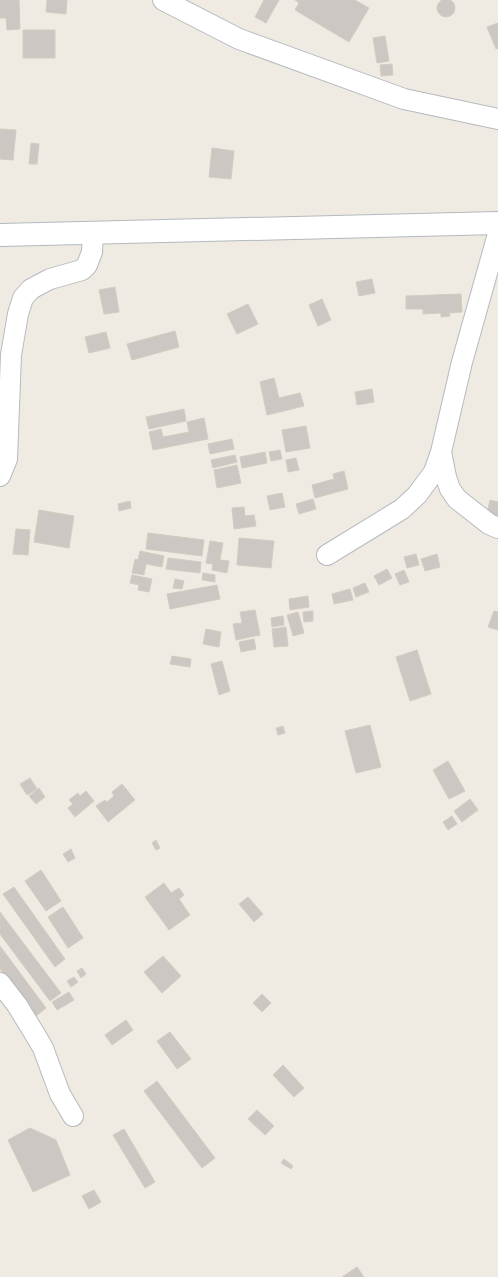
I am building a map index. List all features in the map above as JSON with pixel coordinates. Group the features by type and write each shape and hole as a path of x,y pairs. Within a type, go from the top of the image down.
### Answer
{"main road":[{"path":"0,235 498,223"}],"street":[{"path":"163,0 239,39 404,99 498,119"},
{"path":"0,476 7,459 11,355 18,314 23,298 31,289 50,280 82,270 87,265 92,252 93,233"},
{"path":"327,555 402,509 417,495 434,472 442,452 462,362 498,234"},
{"path":"442,452 446,477 450,489 457,499 489,524 498,528"},
{"path":"0,983 17,1005 36,1036 60,1094 73,1116"}],"building":[{"path":"446,-1 452,2 455,8 452,14 446,17 440,14 437,8 440,2"},
{"path":"0,0 19,0 20,29 7,30 6,18 0,18"},
{"path":"47,0 67,0 66,14 46,12"},
{"path":"264,0 279,0 266,23 255,17"},
{"path":"295,0 355,0 369,8 349,42 295,10 299,3"},
{"path":"498,23 498,48 496,49 487,27"},
{"path":"23,30 55,30 55,58 23,58"},
{"path":"385,36 389,61 377,63 373,38"},
{"path":"392,64 393,75 381,76 380,65"},
{"path":"0,129 16,130 13,160 0,159"},
{"path":"31,143 39,144 37,164 29,164"},
{"path":"212,148 234,151 231,179 209,177"},
{"path":"372,279 375,293 359,296 356,282"},
{"path":"115,287 119,312 104,314 99,290"},
{"path":"461,294 462,312 449,313 450,316 441,317 441,313 423,314 423,309 406,309 406,296"},
{"path":"322,299 331,320 318,326 309,305"},
{"path":"248,304 258,324 237,334 227,314"},
{"path":"175,331 179,347 132,360 127,344"},
{"path":"106,332 110,348 89,353 85,337"},
{"path":"274,378 279,398 300,393 304,406 267,415 260,382"},
{"path":"372,389 374,402 357,405 355,392"},
{"path":"184,409 186,421 149,429 146,417"},
{"path":"204,418 208,439 153,450 149,432 161,429 163,437 189,432 187,422"},
{"path":"306,426 310,448 286,452 282,430"},
{"path":"232,439 234,449 210,454 208,444"},
{"path":"280,450 282,459 271,461 269,452"},
{"path":"265,452 267,463 242,468 240,457"},
{"path":"235,455 237,462 213,468 211,460"},
{"path":"296,458 299,470 288,472 286,460"},
{"path":"237,465 241,483 217,488 214,470"},
{"path":"344,471 348,489 315,498 312,485 334,479 333,474"},
{"path":"282,493 285,507 270,510 267,496"},
{"path":"313,499 316,509 299,514 296,504"},
{"path":"490,500 498,502 498,519 486,517"},
{"path":"130,501 131,508 119,511 118,504"},
{"path":"244,507 245,516 254,515 256,526 234,529 232,508"},
{"path":"39,510 74,516 69,548 34,542"},
{"path":"16,529 30,530 28,555 13,554"},
{"path":"148,533 204,540 202,556 146,549"},
{"path":"239,538 274,541 271,568 237,565"},
{"path":"210,541 223,543 220,560 229,561 227,573 212,570 213,564 206,563"},
{"path":"140,551 164,556 162,567 146,564 144,575 132,573 135,559 138,560"},
{"path":"416,554 419,565 407,568 404,557"},
{"path":"437,554 440,567 425,571 421,559"},
{"path":"168,558 201,562 200,573 166,569"},
{"path":"387,569 392,578 379,585 374,576"},
{"path":"404,570 409,582 400,585 395,574"},
{"path":"203,573 215,575 215,582 202,580"},
{"path":"132,575 152,579 149,592 138,590 139,585 130,583"},
{"path":"175,579 184,581 182,589 173,588"},
{"path":"365,583 369,592 356,597 353,588"},
{"path":"217,585 220,599 170,609 167,594"},
{"path":"350,589 353,600 334,604 332,594"},
{"path":"308,596 309,607 290,610 289,599"},
{"path":"255,610 260,635 236,640 233,624 242,623 240,612"},
{"path":"313,611 313,621 304,622 303,612"},
{"path":"494,611 498,612 498,630 488,627"},
{"path":"298,612 304,633 293,636 287,615"},
{"path":"283,616 284,625 272,627 271,618"},
{"path":"286,627 288,646 274,647 272,629"},
{"path":"206,629 221,632 219,647 203,644"},
{"path":"254,639 256,649 241,652 239,642"},
{"path":"417,650 431,694 410,701 396,657"},
{"path":"172,656 191,659 190,667 170,664"},
{"path":"222,661 230,691 219,695 211,664"},
{"path":"370,725 381,767 356,773 345,731"},
{"path":"283,726 285,733 278,735 276,728"},
{"path":"448,761 465,791 449,799 433,770"},
{"path":"30,778 37,789 27,795 20,784"},
{"path":"122,784 135,800 108,822 96,806 105,800 107,802 114,796 112,792"},
{"path":"39,788 45,797 36,804 29,796"},
{"path":"86,791 94,801 75,817 68,808 73,804 69,800 78,793 80,796"},
{"path":"470,799 478,810 462,822 454,811"},
{"path":"452,816 457,824 448,830 443,822"},
{"path":"156,840 160,848 156,850 152,843"},
{"path":"71,849 75,858 68,862 63,854"},
{"path":"41,870 61,901 46,911 25,881"},
{"path":"164,883 171,893 179,888 184,895 179,899 190,915 169,930 145,897"},
{"path":"14,887 65,959 55,967 3,894"},
{"path":"248,897 263,914 254,922 239,904"},
{"path":"63,907 83,938 68,948 48,917"},
{"path":"0,912 61,993 50,1001 0,934"},
{"path":"0,946 46,1008 36,1016 0,969"},
{"path":"163,956 181,976 162,993 144,972"},
{"path":"82,968 86,974 81,978 77,971"},
{"path":"74,977 78,982 71,987 67,981"},
{"path":"69,992 74,1000 57,1010 52,1002"},
{"path":"262,994 271,1003 262,1012 253,1003"},
{"path":"126,1020 133,1030 112,1045 105,1035"},
{"path":"170,1032 191,1059 177,1069 157,1041"},
{"path":"283,1065 304,1088 294,1097 273,1075"},
{"path":"157,1081 215,1158 202,1168 144,1091"},
{"path":"257,1110 274,1126 265,1135 248,1119"},
{"path":"30,1128 56,1140 70,1175 33,1192 8,1140"},
{"path":"124,1129 155,1182 145,1188 113,1135"},
{"path":"284,1159 293,1166 291,1169 281,1163"},
{"path":"94,1190 101,1202 89,1209 82,1196"},
{"path":"357,1267 364,1277 342,1277"}]}
